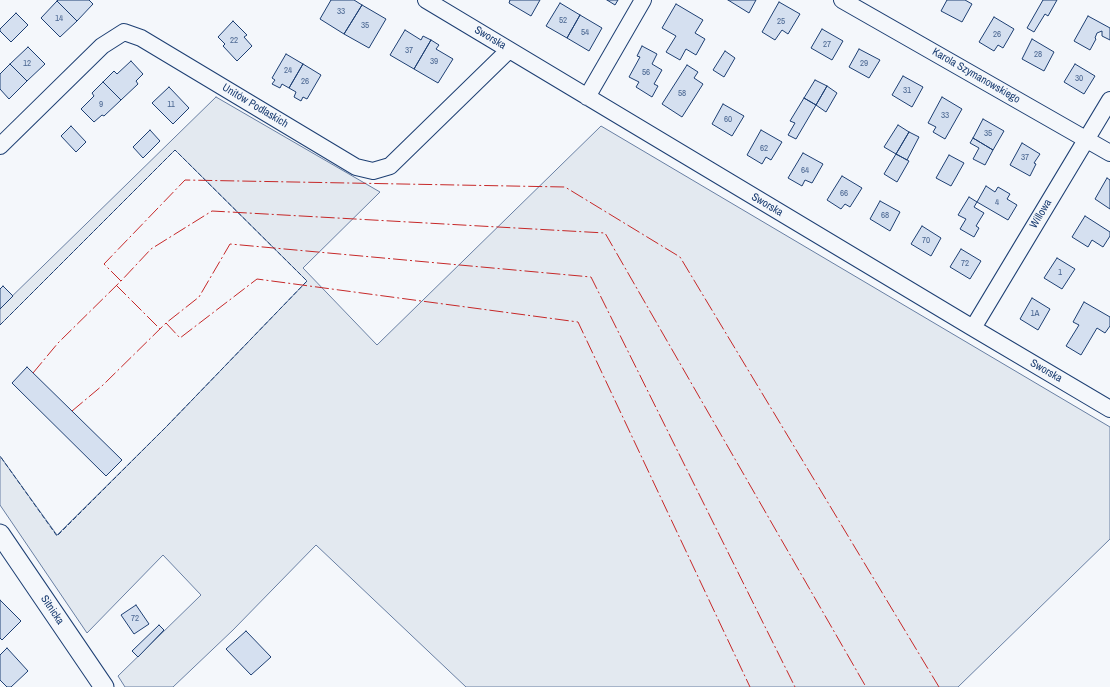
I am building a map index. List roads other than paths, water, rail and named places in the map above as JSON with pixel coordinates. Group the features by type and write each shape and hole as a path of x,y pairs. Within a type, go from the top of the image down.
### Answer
{"street":[{"name":"Sworska","path":"426,0 587,98 1110,409"},
{"path":"587,98 643,0"},
{"name":"Karola Szymanowskiego","path":"842,0 1110,153"},
{"name":"Unitów Podlaskich","path":"0,146 102,46 124,32 141,38 356,167 373,171 390,166 509,50"},
{"name":"Willowa","path":"973,328 1110,100"},
{"name":"Sitnicka","path":"0,534 104,687"}]}
